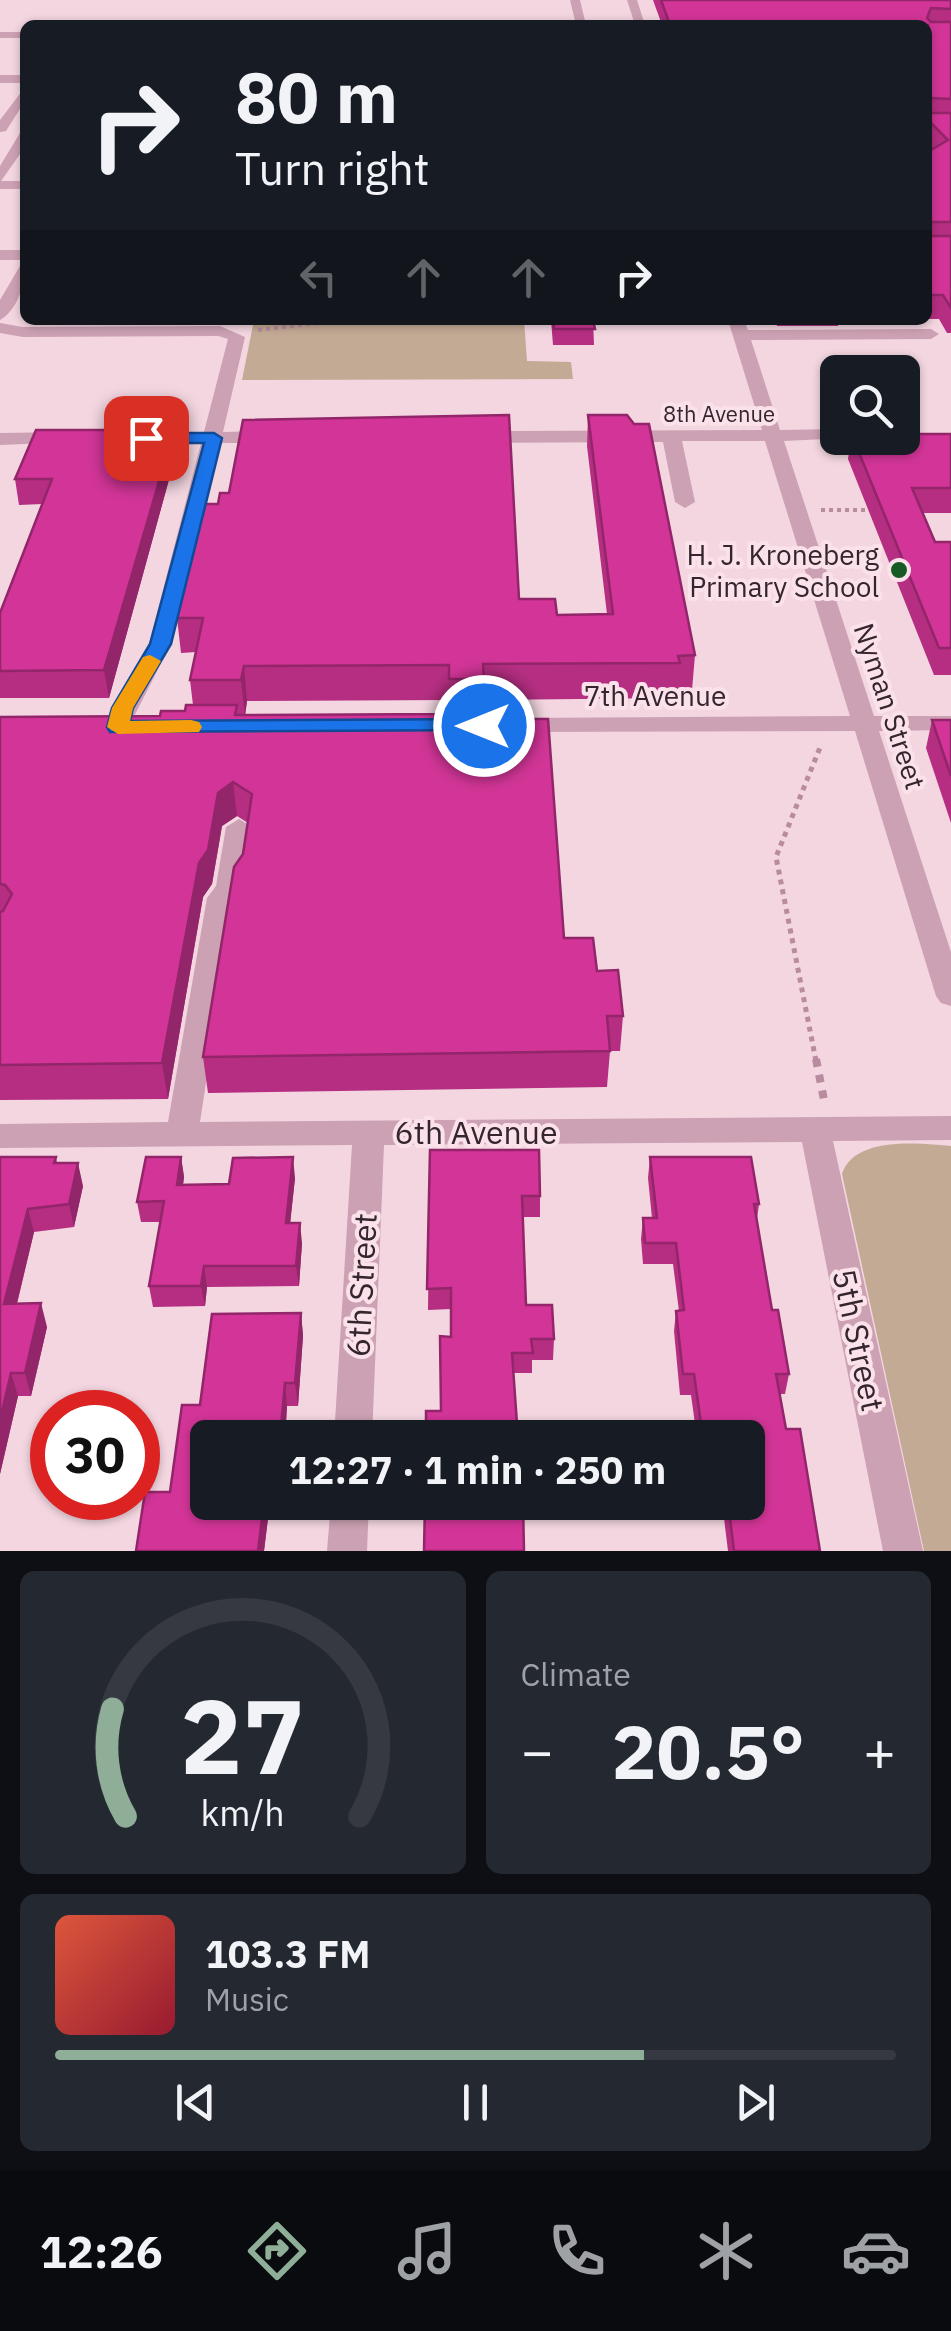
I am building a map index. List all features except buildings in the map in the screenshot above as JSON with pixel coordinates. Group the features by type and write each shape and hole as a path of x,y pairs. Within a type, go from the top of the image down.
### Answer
{"street":[{"path":"0,48 5,36"},
{"path":"0,128 20,98"},
{"path":"0,177 20,141"},
{"path":"0,315 20,278"},
{"path":"738,327 931,334"},
{"name":"Nyman Street","path":"738,327 951,996"},
{"path":"0,328 23,332 225,332 237,340 160,644 122,708 118,727"},
{"name":"8th Avenue","path":"467,436 820,435"},
{"path":"671,436 685,502"},
{"path":"0,439 84,438"},
{"path":"121,438 292,438"},
{"name":"7th Avenue","path":"492,726 951,723"},
{"path":"182,1135 220,898 229,888 238,827"},
{"name":"6th Avenue","path":"0,1136 951,1128"},
{"name":"5th Street","path":"823,1130 903,1551"},
{"name":"6th Street","path":"355,1420 370,1133"},
{"path":"348,1551 349,1520"}],"path":[{"path":"225,332 294,325"},
{"path":"798,518 810,518 819,510 868,510"},
{"path":"823,1130 776,857 830,724"}],"shaded area":[{"path":"253,325 524,325 527,361 571,362 573,379 242,380"},
{"path":"906,1144 951,1146 951,1551 924,1551 842,1174 849,1162 873,1148"}],"slow traffic":[{"path":"150,661 122,708 118,727 191,727"}],"place":[{"name":"H. J. Kroneberg Primary School","path":"899,570"}],"route":[{"path":"146,438 214,438 160,644 122,708 118,727 484,726"}]}
